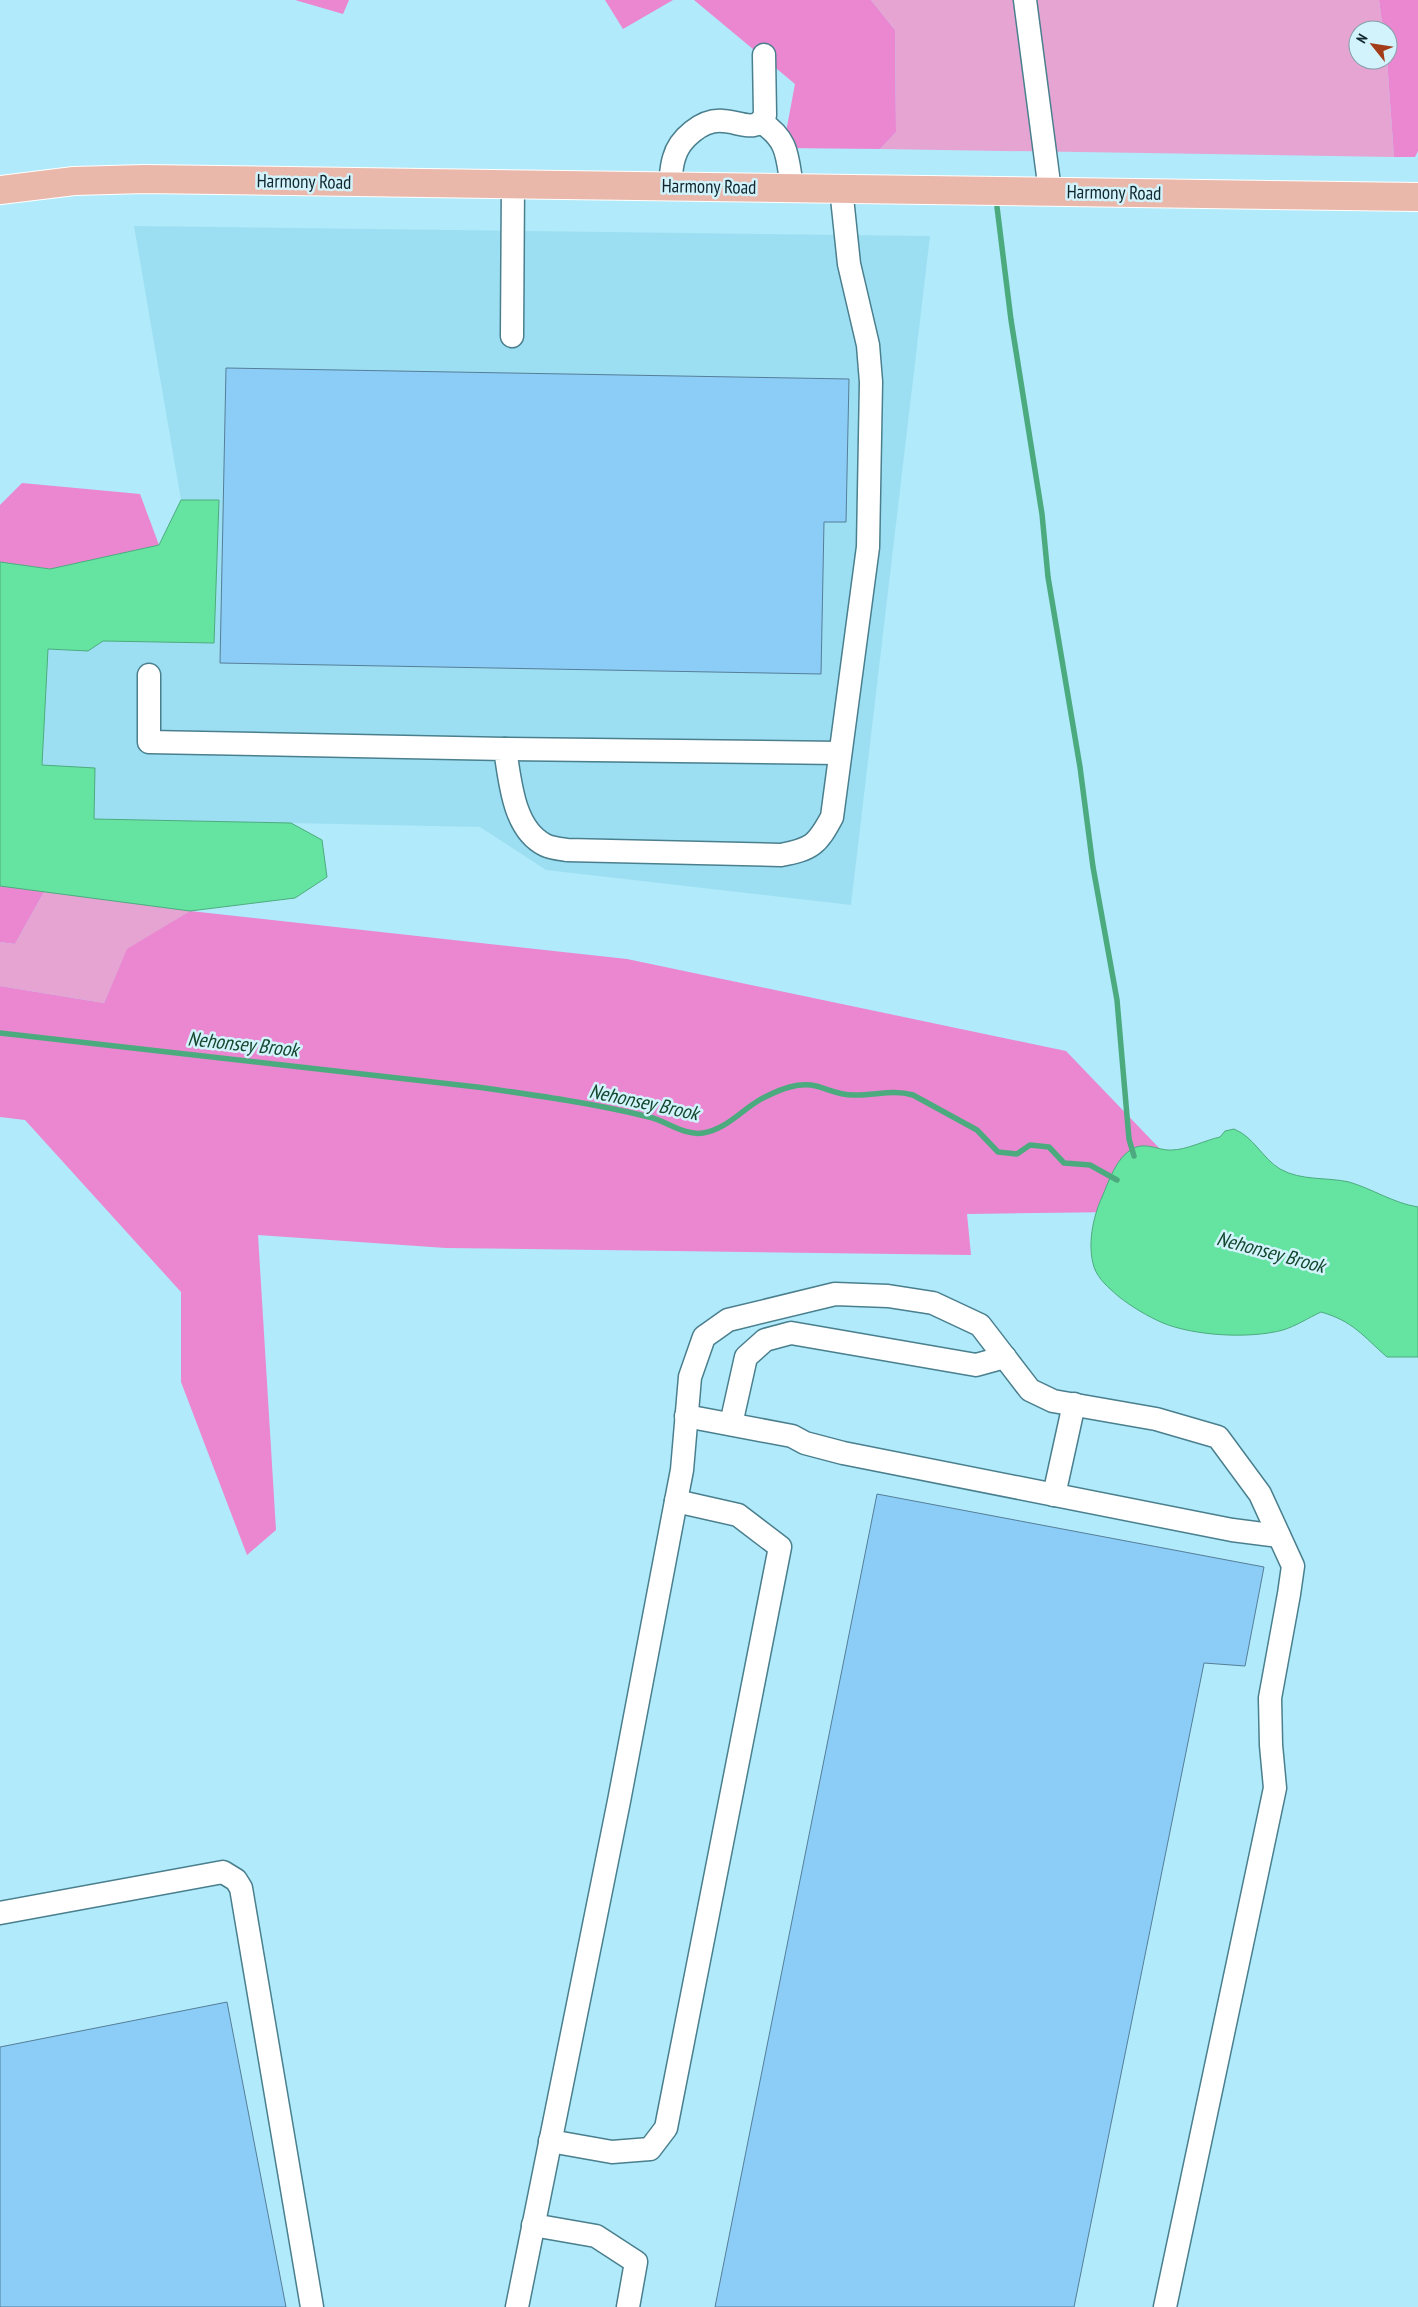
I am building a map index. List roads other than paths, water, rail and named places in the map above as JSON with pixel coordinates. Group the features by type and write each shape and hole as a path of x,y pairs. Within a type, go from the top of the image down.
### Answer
{"main road":[{"name":"Harmony Road","path":"0,190 74,181 145,179 1418,197"}],"lane":[{"path":"1025,0 1050,191"},
{"path":"670,186 674,159 679,146 688,135 705,124 721,120 754,125 761,122 765,115 764,55"},
{"path":"761,122 776,131 786,149 792,187"},
{"path":"512,336 513,183"},
{"path":"505,749 518,810 528,832 545,846 567,850 781,855 804,850 821,838 832,817 868,547 871,382 868,345 849,264 841,188"},
{"path":"149,675 150,742 840,753"},
{"path":"517,2307 619,1800 682,1470 690,1377 704,1337 728,1320 835,1294 888,1296 932,1303 980,1325 1030,1390 1053,1401 1156,1419 1218,1437 1260,1494 1293,1566 1270,1698 1271,1745 1275,1788 1164,2307"},
{"path":"731,1424 746,1357 765,1340 791,1333 976,1365 1005,1357"},
{"path":"1054,1495 1074,1404"},
{"path":"686,1416 792,1436 843,1453 1232,1530 1279,1536"},
{"path":"550,2141 612,2152 650,2149 666,2128 780,1547 738,1515 676,1501"},
{"path":"0,1913 223,1872 236,1880 241,1888 312,2307"},
{"path":"533,2225 596,2236 636,2262 628,2307"}],"water":[{"path":"181,500 219,500 214,643 103,641 88,651 48,649 42,765 95,768 94,819 291,823 322,840 327,877 295,898 190,911 0,886 0,562 50,569 159,545"},
{"path":"1234,1129 1247,1137 1268,1159 1288,1173 1349,1182 1418,1207 1418,1357 1387,1357 1350,1325 1321,1312 1283,1330 1270,1333 1223,1335 1191,1331 1163,1323 1134,1308 1118,1296 1101,1279 1094,1267 1092,1258 1092,1231 1099,1205 1114,1170 1126,1153 1142,1146 1178,1150 1220,1137 1225,1131"}],"waterway":[{"path":"997,207 1011,320 1042,514 1048,577 1080,767 1093,867 1117,1000 1129,1139 1134,1156"},
{"name":"Nehonsey Brook","path":"0,1033 520,1093 628,1112 656,1119 682,1130 696,1133 712,1131 757,1101 783,1089 796,1086 816,1086 848,1095 905,1093 913,1095 977,1130 998,1152 1017,1154 1030,1145 1049,1147 1064,1163 1090,1165 1117,1180"}]}
